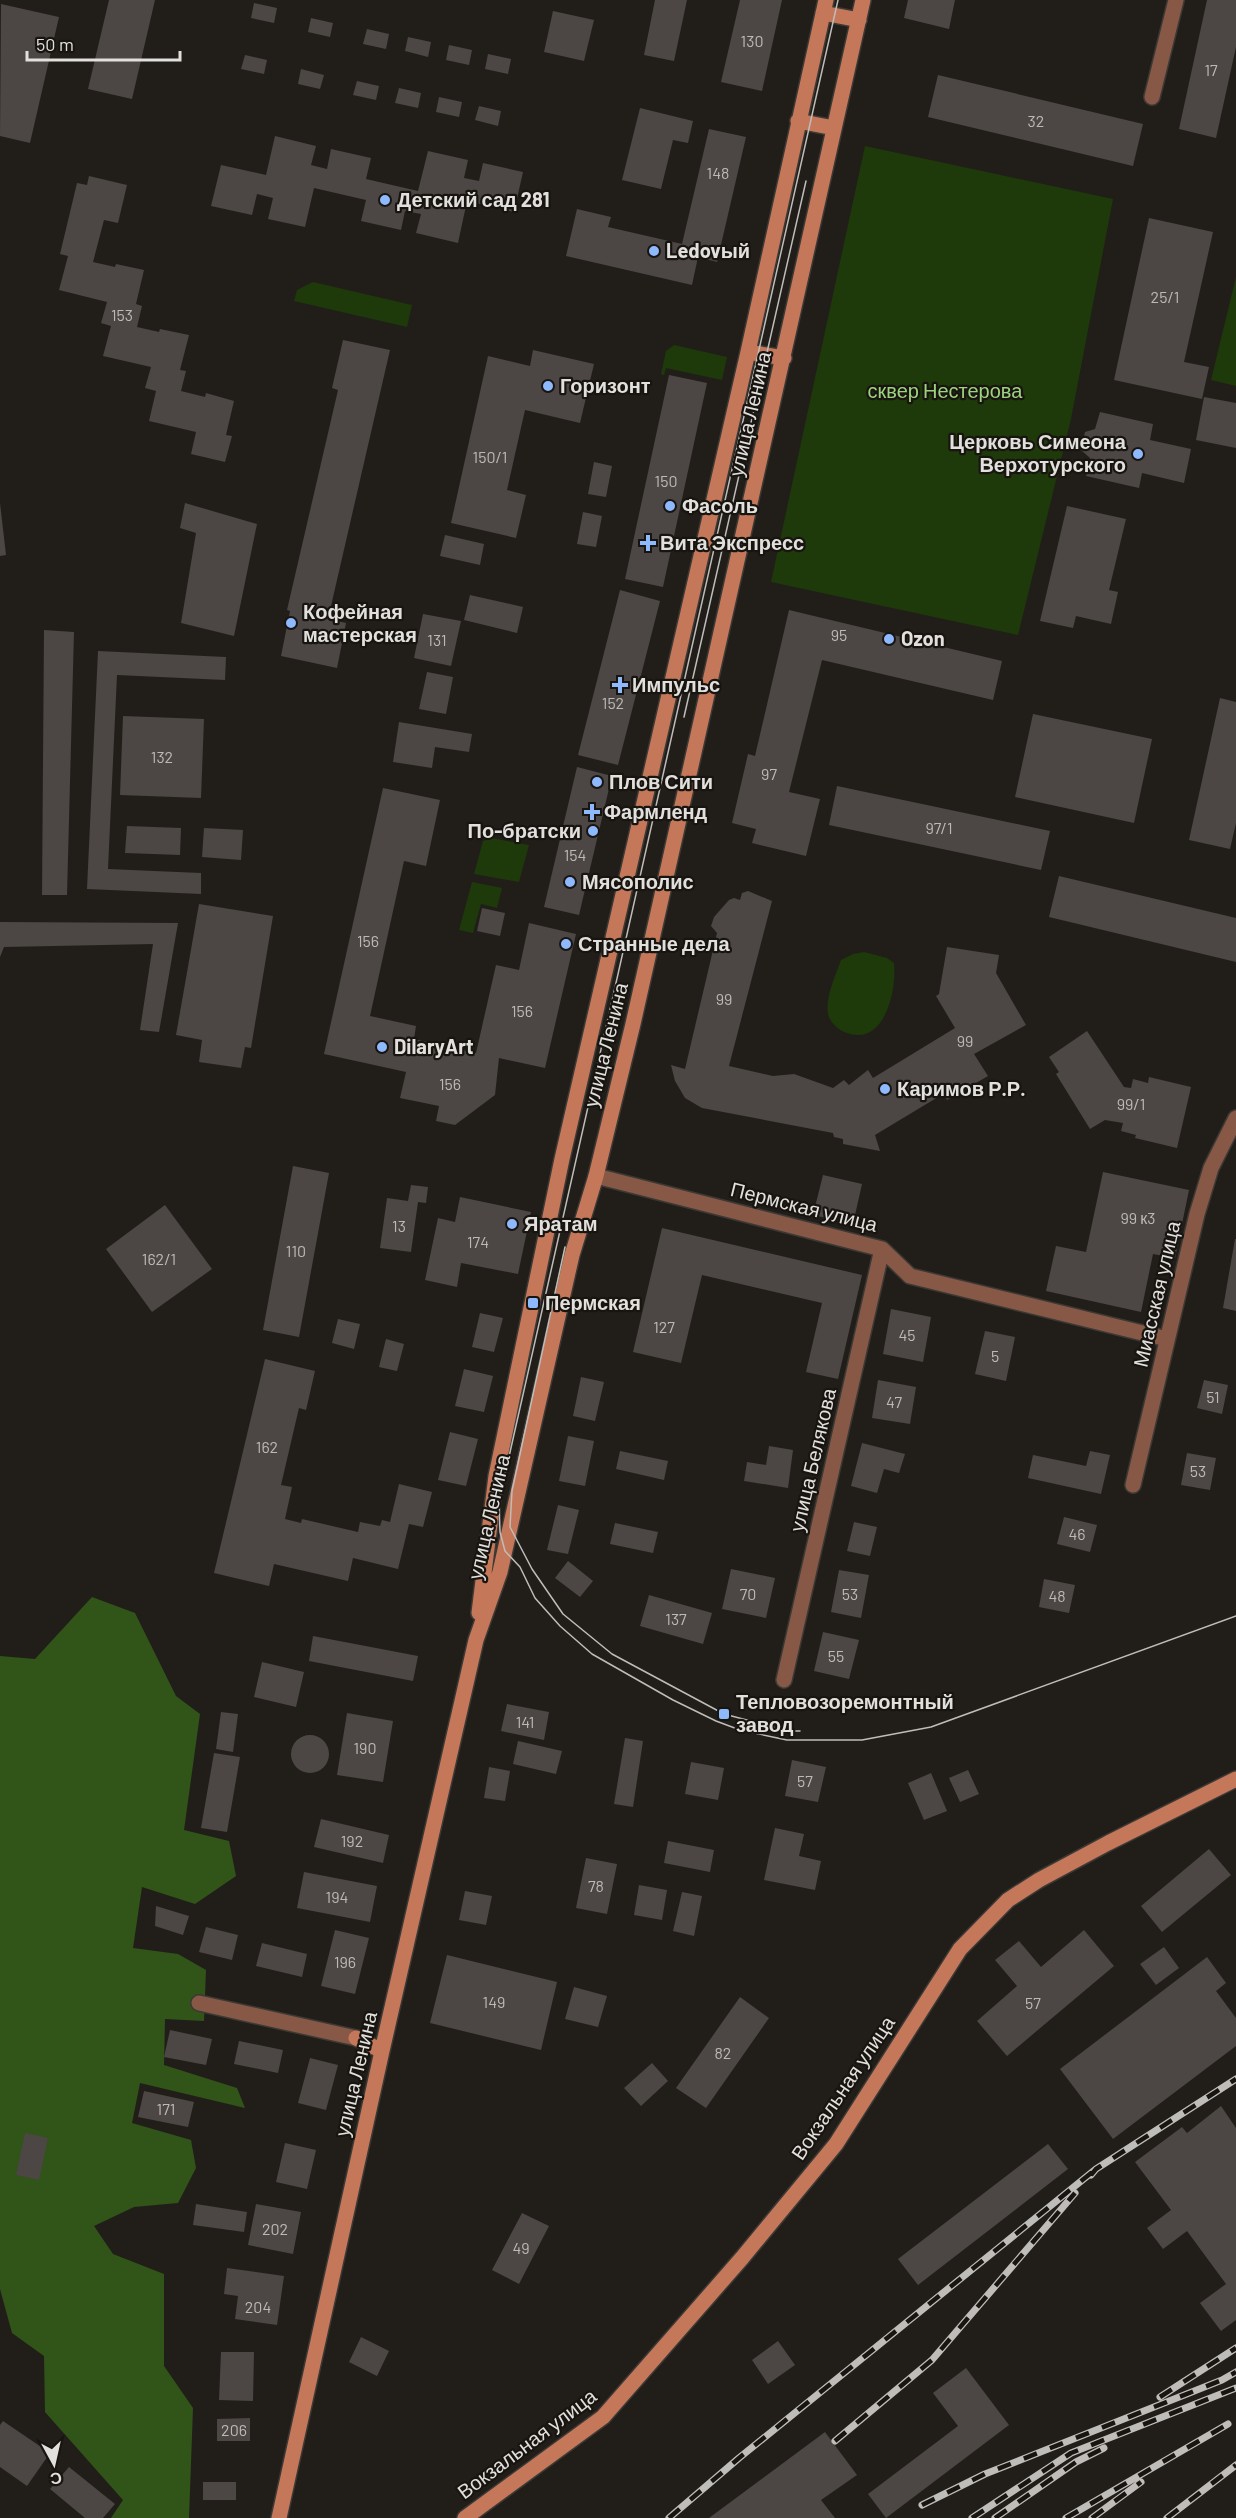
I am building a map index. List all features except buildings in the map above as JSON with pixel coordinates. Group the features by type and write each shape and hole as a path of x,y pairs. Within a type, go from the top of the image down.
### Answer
{"street":[{"name":"улица Ленина","path":"476,1640 500,1572 572,1255 596,1176 633,1024 863,0"},
{"path":"1152,97 1176,0"},
{"name":"улица Ленина","path":"279,2518 476,1640 496,1476 562,1159 748,352 824,6"},
{"path":"824,6 859,20"},
{"path":"798,121 834,128"},
{"path":"748,352 784,358"},
{"name":"Миасская улица","path":"1133,1485 1197,1214 1211,1168 1236,1118"},
{"name":"Пермская улица","path":"596,1176 882,1249 910,1276 1167,1339"},
{"name":"улица Белякова","path":"784,1680 882,1249"},
{"name":"Вокзальная улица","path":"465,2518 603,2417 742,2258 836,2145 960,1948 1008,1900 1039,1880 1108,1843 1236,1779"},
{"path":"199,2003 356,2038 382,2051"}],"green space":[{"name":"сквер Нестерова","path":"865,146 1113,199 1071,419 1018,635 771,582"},
{"path":"1236,277 1236,386 1211,380"},
{"path":"313,282 412,305 407,327 294,301 297,290"},
{"path":"674,345 727,357 722,380 666,368 664,375 661,374 666,351"},
{"path":"491,838 529,845 519,882 474,874 483,841"},
{"path":"472,882 502,888 497,908 481,904 473,933 459,930"},
{"path":"864,952 887,958 894,963 893,989 890,1003 877,1026 868,1033 856,1035 837,1028 830,1019 827,1008 841,960"},
{"path":"92,1597 135,1613 176,1696 200,1714 184,1830 229,1841 236,1876 195,1904 142,1887 133,1948 178,1954 206,1970 204,2021 165,2019 164,2065 237,2088 245,2108 140,2083 132,2123 191,2140 196,2168 178,2203 134,2207 94,2226 113,2254 164,2274 164,2366 193,2408 189,2518 111,2518 123,2500 45,2412 44,2356 12,2333 0,2289 0,1656 35,1659"}],"tram line":[{"path":"838,0 499,1501 500,1532 505,1551 520,1567 535,1598 560,1626 592,1654 673,1700 716,1721 740,1730 787,1740 862,1740 931,1727 1236,1616"},
{"path":"684,717 806,181"},
{"path":"565,1247 512,1491 510,1527 532,1569 563,1614 612,1654 724,1714 789,1731 800,1731"}],"railway":[{"path":"1091,2175 1096,2169 1236,2079"},
{"path":"669,2518 739,2458 1096,2169"},
{"path":"835,2441 932,2360 1075,2193"},
{"path":"1160,2397 1236,2348"},
{"path":"922,2505 985,2474 1222,2380 1236,2372"},
{"path":"972,2518 1071,2453 1236,2388"},
{"path":"1066,2518 1228,2424"},
{"path":"995,2518 1076,2462 1104,2448"},
{"path":"1167,2518 1236,2465"},
{"path":"1092,2518 1141,2482"}],"place":[{"name":"Детский сад 281","path":"385,200"},
{"name":"Ledovый","path":"654,251"},
{"name":"Горизонт","path":"548,386"},
{"name":"Церковь Симеона Верхотурского","path":"1138,454"},
{"name":"Фасоль","path":"670,506"},
{"name":"Вита Экспресс","path":"648,543"},
{"name":"Кофейная мастерская","path":"291,623"},
{"name":"Ozon","path":"889,639"},
{"name":"Импульс","path":"620,685"},
{"name":"Плов Сити","path":"597,782"},
{"name":"Фармленд","path":"592,812"},
{"name":"По-братски","path":"593,831"},
{"name":"Мясополис","path":"570,882"},
{"name":"Странные дела","path":"566,944"},
{"name":"DilaryArt","path":"382,1047"},
{"name":"Каримов Р.Р.","path":"885,1089"},
{"name":"Яратам","path":"512,1224"},
{"name":"Пермская","path":"533,1303"},
{"name":"Тепловозоремонтный завод","path":"724,1714"}]}
